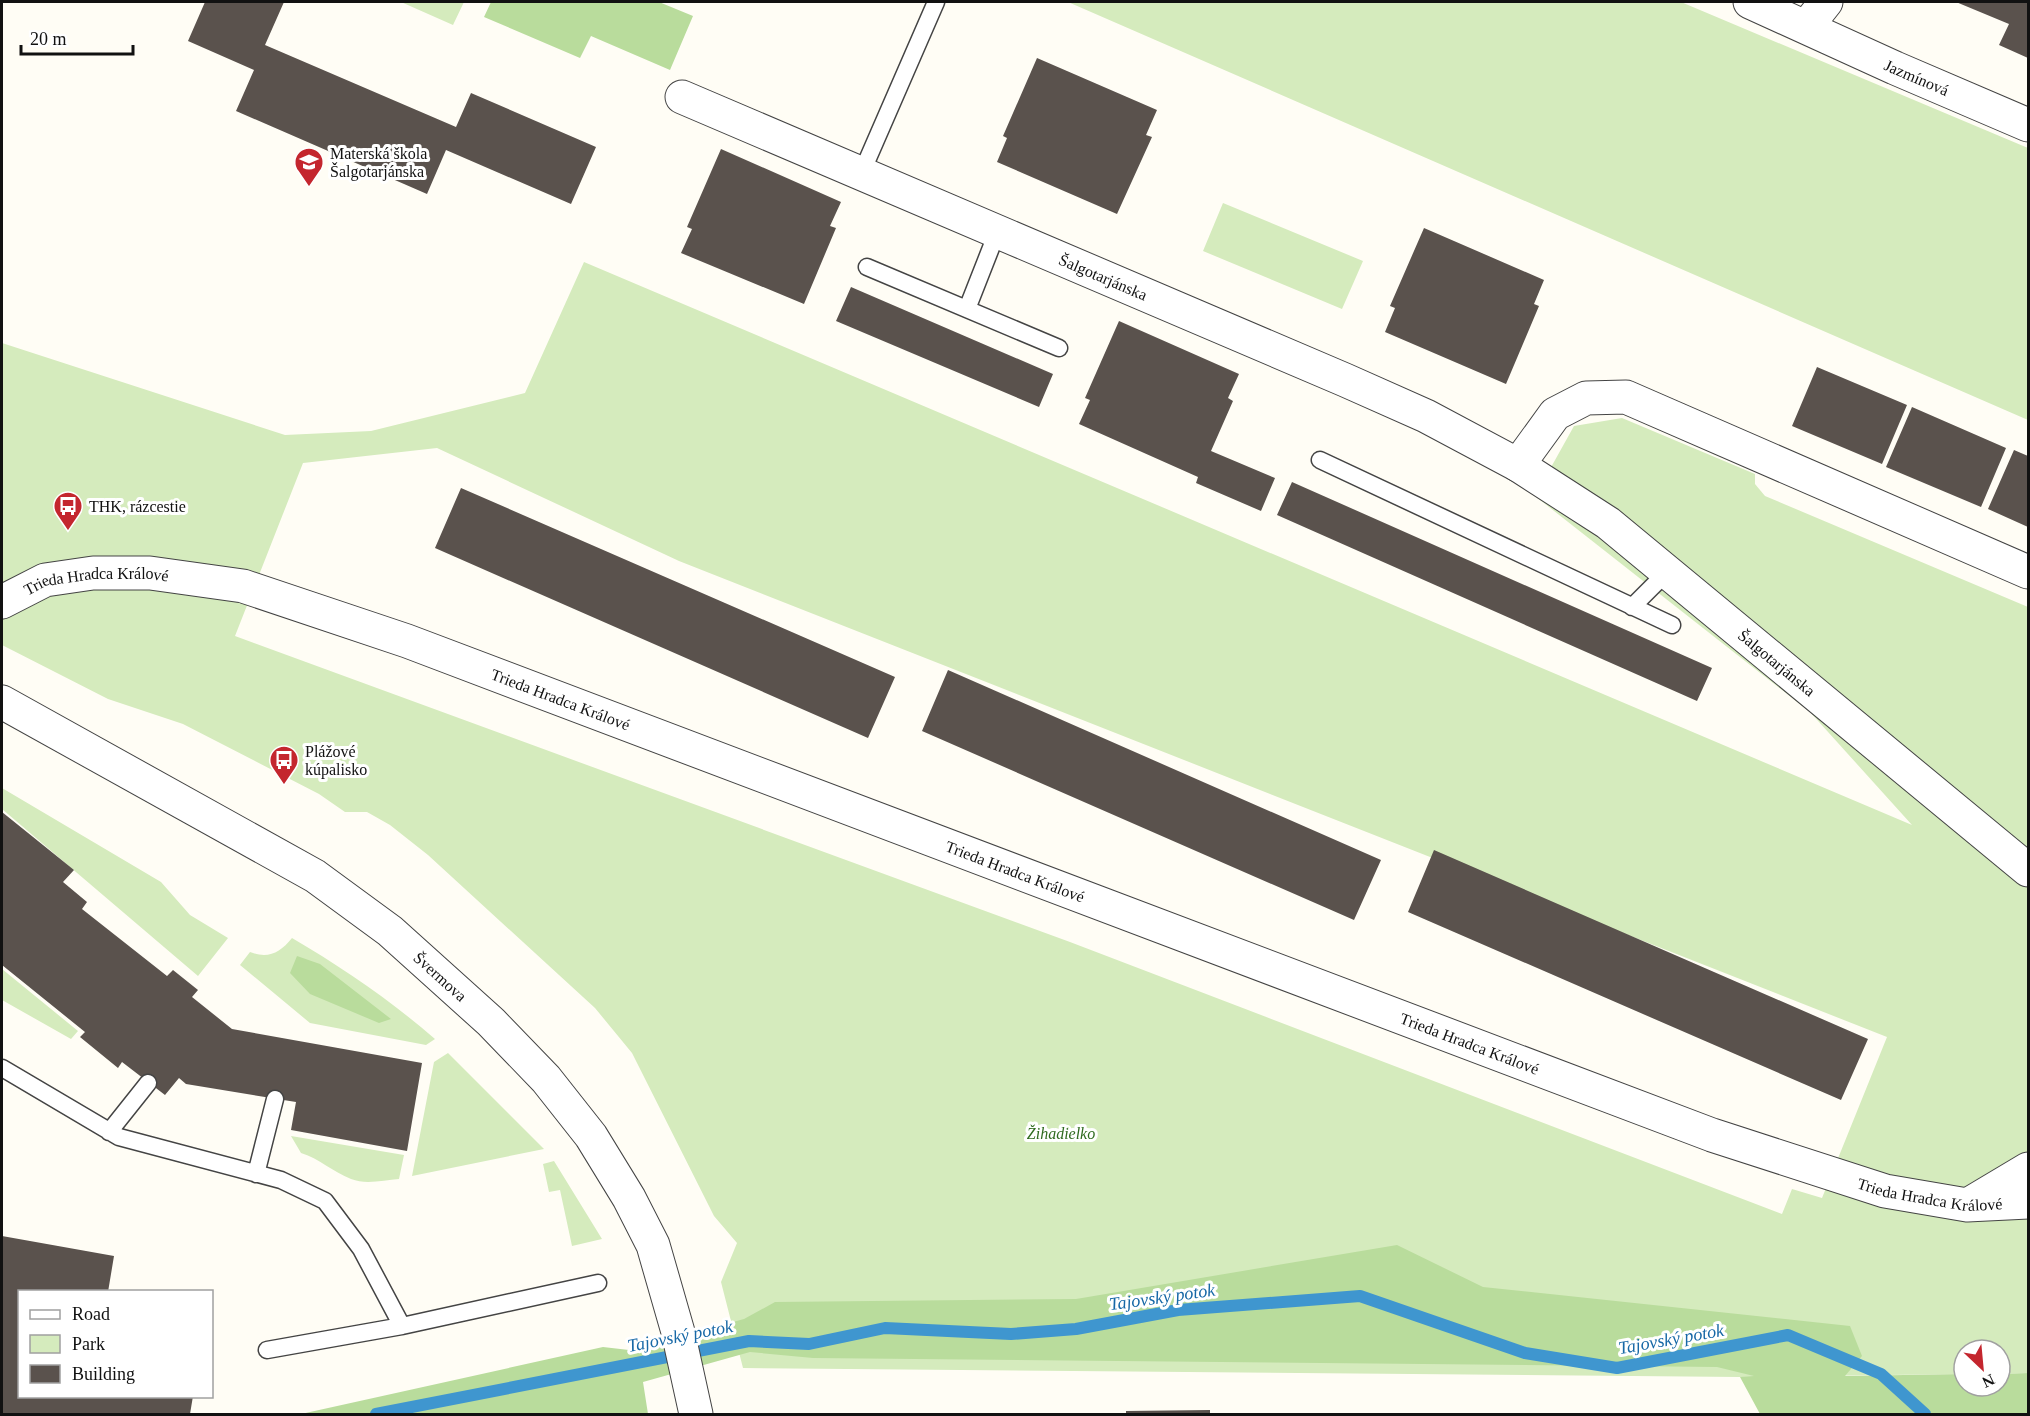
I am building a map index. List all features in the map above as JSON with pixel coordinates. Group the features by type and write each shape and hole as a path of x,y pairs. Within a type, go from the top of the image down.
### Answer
{"street":[{"name":"Jazmínová","path":"1750,2 1817,14 1895,68 2028,125"},
{"name":"Šalgotarjánska","path":"682,97 998,230 1426,416 1518,465 1608,523 2028,870"},
{"path":"1518,465 1556,414 1586,398 1626,397 2028,572"},
{"name":"Trieda Hradca Králové","path":"2,602 45,580 93,573 150,573 243,586 407,641 1712,1135 1885,1191 1967,1205 2028,1202"},
{"name":"Švermova","path":"2,702 315,876 390,931 441,975 546,1078 591,1136 629,1198 653,1245 678,1332 696,1414"},
{"path":"1967,1205 2028,1169"}],"lane":[{"path":"862,172 936,2"},
{"path":"967,309 998,230"},
{"path":"867,267 1059,348"},
{"path":"1320,460 1672,625"},
{"path":"1632,607 1667,572"},
{"path":"2,1068 119,1137 281,1180 326,1201 362,1249 402,1326"},
{"path":"109,1132 148,1083"},
{"path":"256,1174 275,1099"},
{"path":"267,1350 402,1326 598,1283"}],"green space":[{"path":"401,2 464,2 453,25"},
{"path":"491,2 659,2 693,16 670,70 591,36 580,58 484,17"},
{"path":"1068,2 1681,2 2028,148 2028,420"},
{"path":"1223,203 1363,261 1342,309 1203,251"},
{"name":"Žihadielko","path":"584,262 1912,825 1810,712 1535,496 1574,426 1622,418 1755,474 1755,484 1765,496 2028,607 2028,1373 2012,1374 2012,1338 1952,1338 1952,1374 1740,1377 743,1368 721,1282 737,1243 714,1216 632,1053 595,1008 428,855 390,825 367,812 345,812 319,794 183,724 108,699 2,645 2,343 285,435 371,431 525,393","holes":["437,448 679,561 1887,1037 1822,1198 1792,1189 1782,1214 1070,942 235,636 303,463"]},
{"path":"2,788 161,882 190,915 228,938 198,976 2,809"},
{"path":"292,938 366,985 435,1039 426,1045 310,1023 240,965 250,952 268,955 283,948"},
{"path":"297,956 320,964 391,1019 379,1023 310,994 290,973"},
{"path":"2,969 78,1031 71,1039 2,1000"},
{"path":"448,1053 544,1149 412,1176 434,1062"},
{"path":"291,1136 404,1155 399,1179 369,1182 351,1179 301,1153"},
{"path":"554,1161 602,1239 572,1246 560,1190 549,1192 543,1164"},
{"path":"1397,1245 1483,1287 1850,1326 1862,1356 1845,1376 1952,1374 1952,1398 2012,1398 2012,1374 2028,1373 2028,1414 1760,1414 1740,1377 1754,1376 1717,1367 813,1358 750,1352 643,1382 648,1414 301,1414 603,1347 629,1350 744,1319 775,1302 1076,1299"}],"building":[{"path":"205,2 284,2 265,45 456,127 471,93 596,147 571,204 446,150 427,194 236,111 254,70 188,41"},
{"path":"1956,2 2028,2 2028,58 1999,45 2009,24"},
{"path":"1037,58 1157,110 1146,135 1152,137 1117,214 997,162 1007,138 1003,136"},
{"path":"721,149 841,202 830,226 836,228 804,304 681,253 692,229 687,227"},
{"path":"1424,228 1544,280 1534,304 1539,306 1506,384 1385,332 1395,308 1390,306"},
{"path":"851,287 1053,374 1039,407 836,321"},
{"path":"1119,321 1239,374 1228,398 1233,401 1211,451 1275,478 1261,511 1196,483 1198,477 1079,424 1090,400 1085,398"},
{"path":"1817,367 1907,405 1882,464 1792,426"},
{"path":"1912,407 2006,448 1981,507 1886,467"},
{"path":"2014,450 2028,456 2028,527 1988,509"},
{"path":"1292,482 1712,668 1697,701 1277,515"},
{"path":"461,488 895,677 868,738 435,548"},
{"path":"948,670 1381,860 1354,920 922,731"},
{"path":"2,812 74,870 63,882 87,902 82,909 167,976 173,970 198,990 192,997 232,1029 422,1063 407,1151 291,1130 296,1102 186,1084 179,1078 165,1095 122,1062 118,1068 80,1037 85,1032 2,965"},
{"path":"1434,850 1868,1039 1841,1100 1408,912"},
{"path":"2,1236 114,1256 108,1290 18,1290 18,1398 193,1398 190,1414 2,1414"},
{"path":"1210,1410 1210,1414 1126,1414 1126,1411"}],"waterway":[{"name":"Tajovský potok","path":"376,1414 749,1341 809,1344 885,1328 1011,1334 1076,1329 1178,1310 1360,1296 1525,1353 1617,1368 1788,1335 1881,1374 1925,1414"}],"place":[{"name":"Materská škola Šalgotarjánska","path":"309,188"},
{"name":"THK, rázcestie","path":"68,532"},
{"name":"Plážové kúpalisko","path":"284,786"}]}
